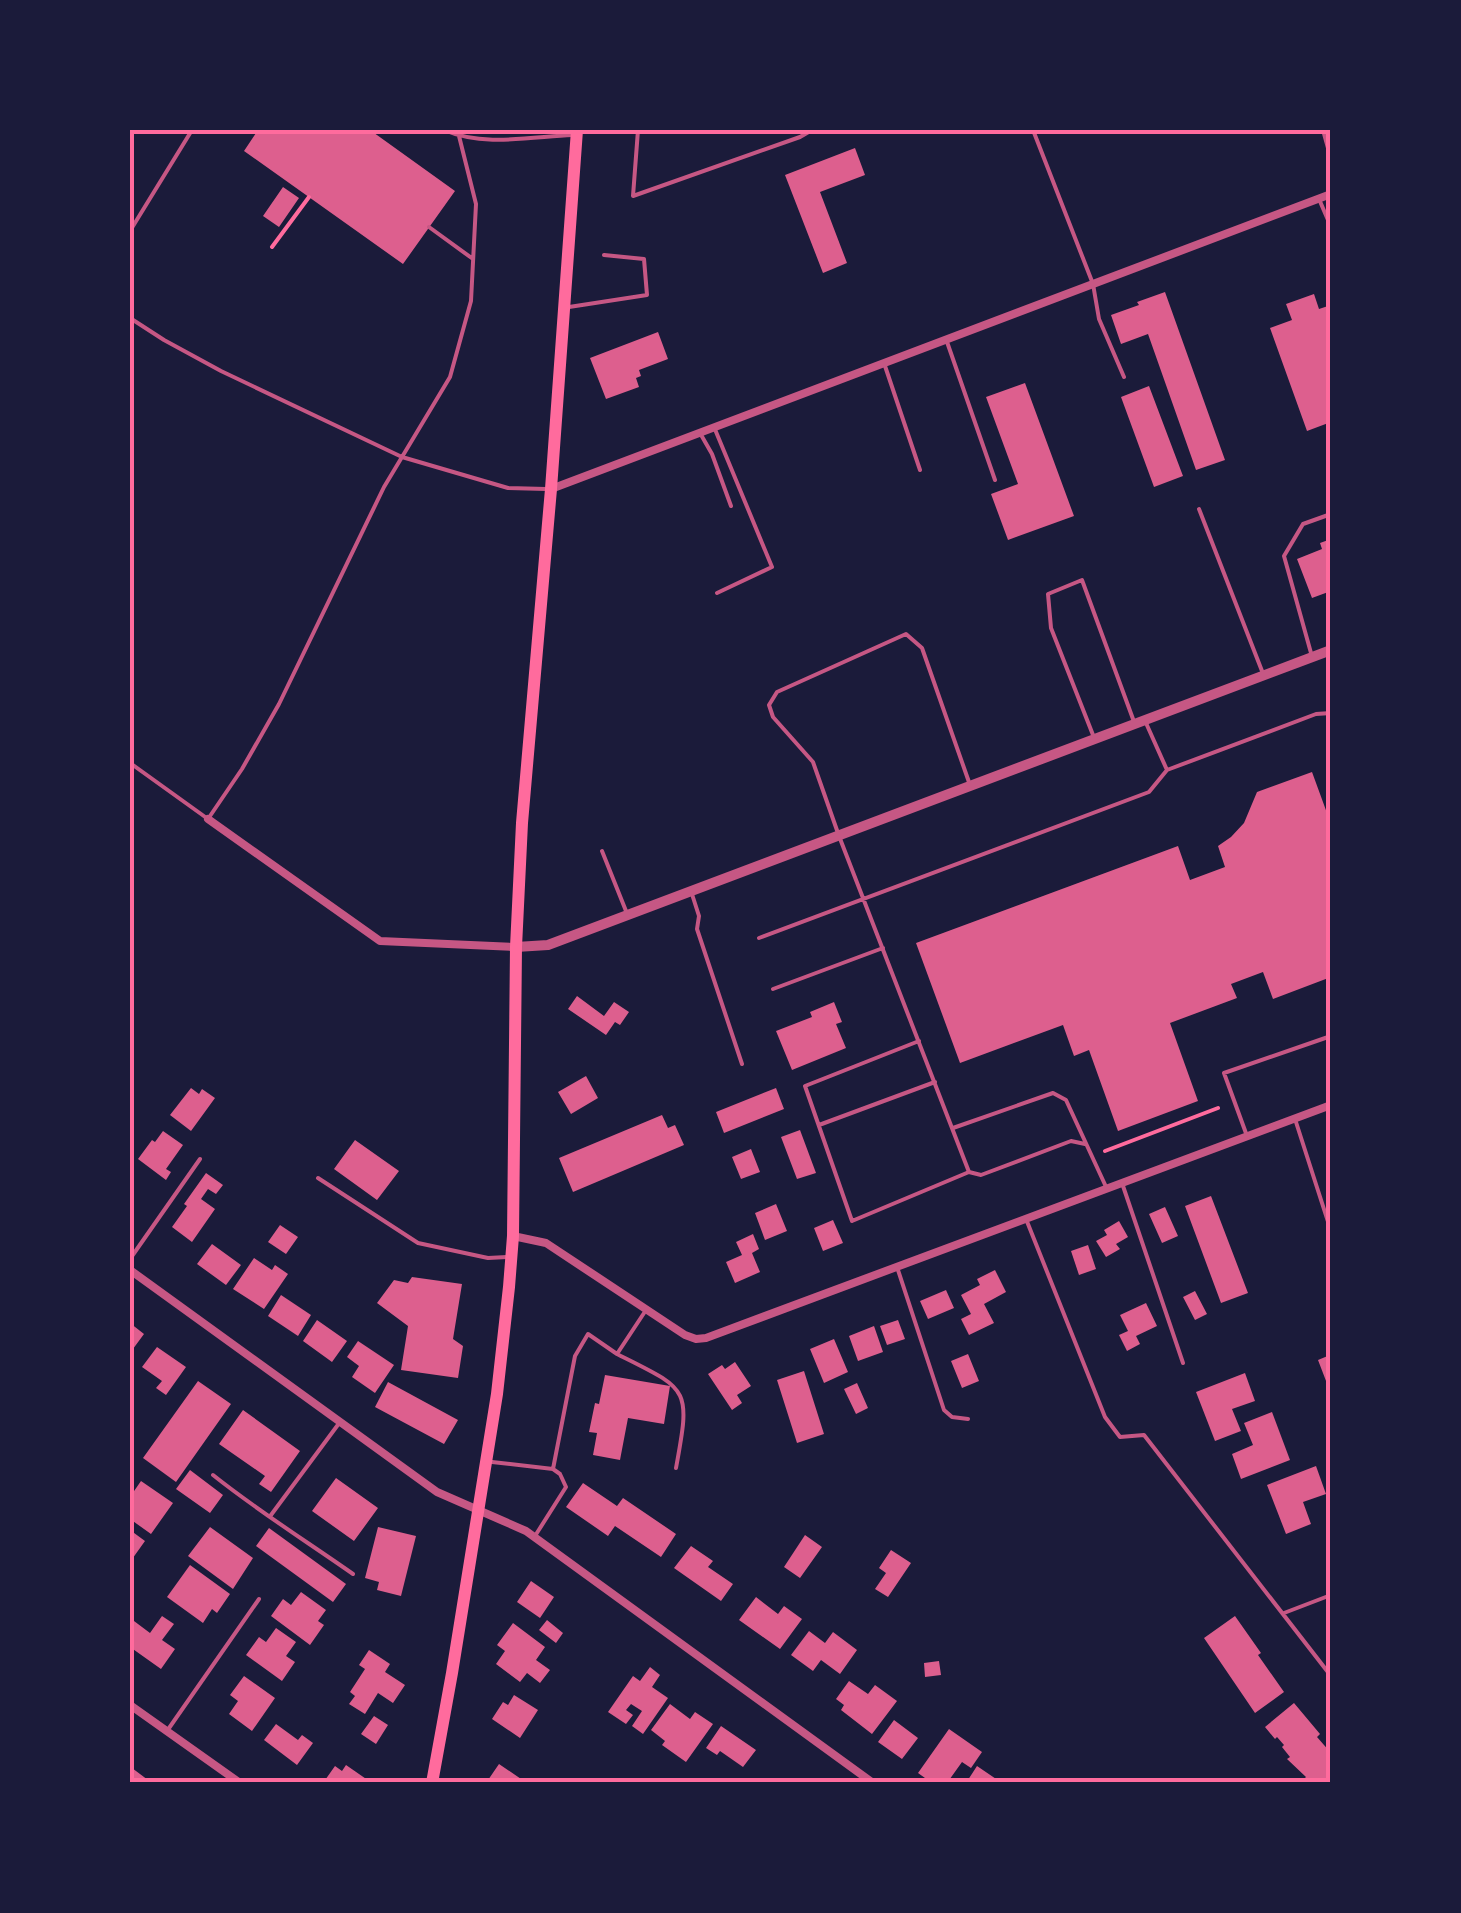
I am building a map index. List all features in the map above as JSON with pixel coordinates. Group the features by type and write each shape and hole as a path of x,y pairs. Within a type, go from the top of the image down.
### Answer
{"main road":[{"path":"432,1783 497,1394 513,1236 516,947 522,823 577,132"}],"street":[{"path":"551,489 1331,194"},
{"path":"208,819 380,941 542,947 1331,650"},
{"path":"513,1236 546,1242 684,1336 706,1338 1331,1105"},
{"path":"130,1270 437,1492 526,1531 873,1783"},
{"path":"130,1705 240,1783"}],"lane":[{"path":"130,231 192,130"},
{"path":"444,130 458,136 495,140 577,132"},
{"path":"495,140 496,130"},
{"path":"638,130 633,196 812,130"},
{"path":"1033,130 1093,284 1099,319 1124,377"},
{"path":"1323,130 1331,159"},
{"path":"130,763 208,819 279,704 384,487 450,378 471,301 476,204 458,136"},
{"path":"1319,198 1331,227"},
{"path":"429,227 473,258"},
{"path":"565,307 648,295 644,260 604,255"},
{"path":"130,318 221,371 402,457 508,488 551,489"},
{"path":"946,340 995,480"},
{"path":"884,363 920,470"},
{"path":"714,428 772,567 717,593"},
{"path":"700,433 731,506"},
{"path":"1200,508 1264,676"},
{"path":"1312,658 1284,556 1303,524 1331,514"},
{"path":"1094,740 1051,628 1048,594 1082,580 1140,722 1167,770"},
{"path":"969,1172 838,836 814,762 773,717 769,705 777,692 906,634 922,648 970,786"},
{"path":"759,938 1150,792 1167,770 1316,714 1331,713"},
{"path":"602,850 628,915"},
{"path":"691,891 700,916 697,929 742,1064"},
{"path":"773,989 883,948"},
{"path":"1247,1136 1224,1074 1331,1036"},
{"path":"919,1041 806,1086 852,1222 969,1172 981,1175 1071,1141 1085,1144"},
{"path":"819,1125 935,1082"},
{"path":"954,1128 1054,1093 1066,1100 1107,1189"},
{"path":"1295,1119 1331,1230"},
{"path":"130,1259 200,1159"},
{"path":"318,1178 418,1243 488,1258 511,1257"},
{"path":"1122,1183 1183,1363"},
{"path":"1026,1219 1105,1417 1120,1437 1144,1435 1331,1676"},
{"path":"897,1267 940,1403 952,1417 968,1418"},
{"path":"617,1354 646,1310"},
{"path":"553,1469 575,1356 588,1334 674,1385 682,1397 686,1416 676,1468"},
{"path":"270,1516 340,1422"},
{"path":"486,1461 553,1469 560,1474 566,1487 534,1537"},
{"path":"212,1476 353,1574"},
{"path":"1282,1614 1331,1595"},
{"path":"167,1731 259,1599"}],"path":[{"path":"272,248 309,197"},
{"path":"1105,1150 1218,1108"}],"building":[{"path":"258,130 370,130 455,191 403,264 244,151"},
{"path":"855,148 865,175 820,192 847,263 823,273 785,175"},
{"path":"283,187 299,198 279,227 263,216"},
{"path":"1165,292 1225,460 1196,470 1148,334 1121,344 1111,315"},
{"path":"1314,294 1319,309 1331,305 1331,422 1307,431 1270,328 1292,320 1286,304"},
{"path":"658,332 668,359 639,370 639,387 606,399 590,358"},
{"path":"1025,383 1074,516 1008,540 991,494 1018,484 986,397"},
{"path":"1149,386 1183,476 1154,487 1121,397"},
{"path":"1331,539 1331,591 1312,598 1297,559 1322,549 1320,543"},
{"path":"1312,772 1331,824 1331,977 1273,999 1263,972 1231,984 1237,998 1170,1023 1198,1101 1118,1131 1089,1050 1074,1056 1063,1025 960,1063 916,943 1178,846 1190,880 1225,867 1218,846 1244,823 1257,792"},
{"path":"577,996 604,1016 614,1002 629,1012 606,1035 568,1009"},
{"path":"834,1002 842,1022 836,1024 846,1048 792,1070 776,1031 812,1017 810,1012"},
{"path":"586,1076 598,1098 571,1114 558,1092"},
{"path":"191,1088 199,1094 202,1089 215,1098 191,1131 170,1115"},
{"path":"776,1088 784,1109 724,1133 716,1112"},
{"path":"662,1115 668,1128 675,1125 684,1145 573,1192 559,1158"},
{"path":"800,1130 816,1173 797,1179 781,1137"},
{"path":"163,1131 183,1145 166,1169 171,1172 166,1180 138,1159"},
{"path":"355,1140 399,1171 377,1200 334,1169"},
{"path":"751,1149 760,1172 741,1179 732,1157"},
{"path":"206,1173 223,1185 216,1194 208,1189 201,1199 215,1209 192,1242 172,1227"},
{"path":"1211,1196 1248,1293 1221,1303 1185,1206"},
{"path":"776,1204 787,1231 765,1240 755,1213"},
{"path":"1165,1207 1178,1236 1162,1243 1149,1214"},
{"path":"833,1220 843,1243 823,1251 814,1228"},
{"path":"1119,1221 1128,1237 1116,1244 1120,1249 1106,1257 1096,1241 1107,1235 1104,1230"},
{"path":"280,1225 298,1237 286,1254 268,1242"},
{"path":"753,1234 759,1249 752,1253 760,1272 735,1283 726,1262 742,1255 736,1242"},
{"path":"212,1244 241,1265 226,1285 197,1264"},
{"path":"1088,1245 1096,1269 1079,1275 1071,1251"},
{"path":"254,1258 272,1270 275,1265 288,1274 264,1309 233,1289"},
{"path":"995,1270 1006,1292 984,1304 994,1323 969,1335 961,1319 971,1314 961,1295 980,1285 977,1279"},
{"path":"412,1277 462,1284 453,1339 463,1346 458,1378 401,1370 408,1326 377,1303 394,1280 408,1283"},
{"path":"946,1290 954,1308 928,1319 920,1301"},
{"path":"1195,1291 1207,1314 1195,1320 1183,1297"},
{"path":"281,1295 311,1315 298,1336 268,1316"},
{"path":"1146,1303 1157,1326 1136,1336 1140,1344 1127,1351 1119,1335 1128,1331 1120,1315"},
{"path":"317,1320 347,1341 332,1362 303,1341"},
{"path":"898,1320 905,1339 887,1345 880,1326"},
{"path":"130,1323 144,1334 130,1353"},
{"path":"874,1326 883,1352 858,1361 849,1336"},
{"path":"834,1339 848,1372 824,1383 810,1349"},
{"path":"358,1341 394,1365 375,1393 352,1377 359,1366 347,1357"},
{"path":"1331,1344 1331,1394 1318,1360 1330,1355 1327,1345"},
{"path":"157,1347 186,1367 166,1395 156,1388 162,1381 142,1367"},
{"path":"968,1354 979,1381 962,1388 951,1361"},
{"path":"735,1362 751,1386 737,1395 742,1403 732,1410 708,1374"},
{"path":"804,1371 824,1434 797,1443 777,1380"},
{"path":"1245,1373 1255,1401 1232,1409 1241,1431 1215,1441 1196,1392"},
{"path":"605,1375 670,1386 664,1424 628,1418 620,1460 593,1455 597,1433 589,1432"},
{"path":"198,1381 231,1404 176,1482 143,1458"},
{"path":"388,1382 458,1420 444,1444 375,1407"},
{"path":"857,1383 868,1408 856,1414 844,1389"},
{"path":"243,1410 300,1451 271,1492 259,1484 265,1476 219,1444"},
{"path":"1272,1412 1290,1460 1241,1479 1232,1454 1253,1445 1244,1423"},
{"path":"1316,1466 1326,1494 1303,1502 1311,1524 1286,1534 1267,1485"},
{"path":"190,1470 223,1495 210,1513 176,1489"},
{"path":"336,1478 378,1508 354,1541 312,1511"},
{"path":"141,1481 173,1503 151,1534 130,1519 130,1492"},
{"path":"583,1483 617,1506 623,1498 676,1534 661,1557 615,1526 608,1536 566,1507"},
{"path":"210,1527 253,1558 233,1589 188,1556"},
{"path":"378,1527 416,1536 401,1596 377,1590 379,1582 365,1578"},
{"path":"269,1528 346,1584 333,1602 256,1546"},
{"path":"130,1530 145,1541 130,1562"},
{"path":"805,1535 822,1547 800,1578 784,1567"},
{"path":"691,1546 713,1561 708,1567 733,1584 721,1601 674,1568"},
{"path":"891,1550 911,1563 888,1597 875,1589 886,1573 879,1568"},
{"path":"190,1565 230,1594 217,1613 212,1609 203,1623 167,1597"},
{"path":"531,1581 554,1597 540,1618 517,1602"},
{"path":"301,1592 326,1610 318,1621 324,1625 310,1645 271,1616 283,1599 291,1605"},
{"path":"756,1597 778,1614 784,1606 802,1619 780,1649 739,1620"},
{"path":"162,1616 174,1624 162,1640 175,1649 161,1669 130,1647 130,1627 134,1621 150,1633"},
{"path":"1235,1616 1284,1692 1255,1713 1204,1638"},
{"path":"547,1620 563,1633 556,1643 539,1630"},
{"path":"513,1623 545,1647 536,1660 550,1670 540,1683 527,1673 520,1682 496,1664 505,1651 497,1645"},
{"path":"276,1628 296,1642 286,1656 295,1662 282,1681 246,1655 259,1637 266,1642"},
{"path":"809,1631 825,1643 833,1632 857,1650 840,1674 821,1660 813,1671 791,1655"},
{"path":"369,1650 390,1664 385,1672 405,1685 393,1703 378,1693 365,1714 349,1704 355,1696 350,1692 365,1669 359,1665"},
{"path":"939,1661 941,1675 925,1677 924,1663"},
{"path":"650,1667 660,1675 652,1687 668,1698 643,1734 632,1726 642,1711 631,1704 626,1710 633,1715 626,1724 608,1712 633,1676 640,1681"},
{"path":"244,1676 275,1698 252,1731 229,1714 238,1701 230,1695"},
{"path":"849,1681 868,1694 875,1685 897,1701 872,1734 841,1710 844,1705 836,1699"},
{"path":"514,1695 538,1710 520,1738 492,1719 503,1702 508,1705"},
{"path":"1294,1703 1331,1753 1331,1775 1322,1783 1307,1783 1306,1777 1287,1759 1290,1757 1284,1745 1265,1727"},
{"path":"670,1704 690,1719 695,1712 713,1724 686,1762 662,1745 665,1741 651,1730"},
{"path":"374,1716 388,1725 376,1744 361,1734"},
{"path":"894,1720 918,1738 902,1759 878,1742"},
{"path":"276,1724 298,1740 302,1735 313,1743 297,1765 264,1740"},
{"path":"721,1726 756,1750 743,1767 720,1751 717,1755 706,1748"},
{"path":"949,1729 982,1752 971,1768 962,1762 947,1783 934,1779 932,1783 918,1773"},
{"path":"499,1764 524,1781 486,1783"},
{"path":"346,1765 372,1783 323,1783 335,1766 342,1771"},
{"path":"977,1766 1002,1783 966,1783"},
{"path":"132,1768 152,1783 130,1783"}]}
